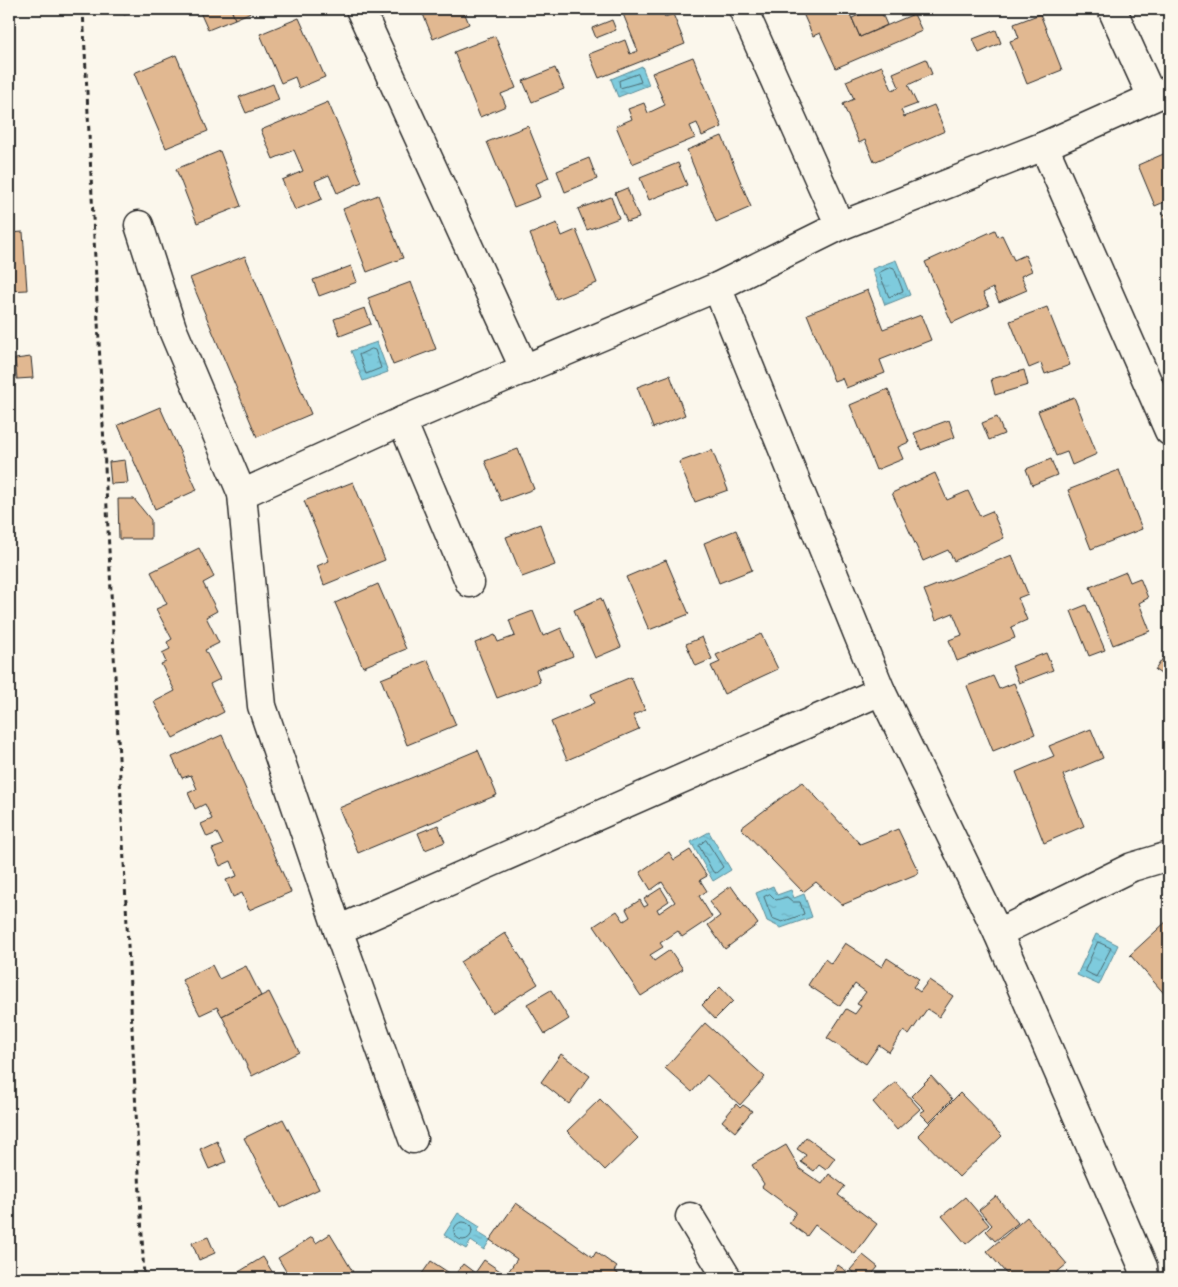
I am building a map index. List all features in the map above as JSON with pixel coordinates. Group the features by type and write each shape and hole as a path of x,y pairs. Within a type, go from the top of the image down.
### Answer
{"street":[{"path":"360,9 525,370"},
{"path":"743,9 840,226"},
{"path":"242,494 402,421 717,287 840,226 1044,146 1160,93 1112,9"},
{"path":"1044,146 1169,431"},
{"path":"139,225 172,328 242,494 262,706 338,930 413,1139"},
{"path":"717,287 881,691 998,933 1124,1222 1143,1267 1144,1278"},
{"path":"402,421 470,583"},
{"path":"338,930 881,691"},
{"path":"998,933 1132,867 1169,856"},
{"path":"690,1217 727,1278"}],"path":[{"path":"83,9 144,1278"}],"water":[{"path":"642,66 649,85 618,97 611,79"},
{"path":"896,260 910,295 885,305 872,269"},
{"path":"377,342 388,372 363,381 351,351"},
{"path":"709,832 731,870 713,881 691,842"},
{"path":"773,886 777,895 791,890 794,898 804,894 812,917 781,928 767,921 756,893"},
{"path":"1096,934 1118,945 1099,985 1077,975"},
{"path":"458,1213 480,1227 477,1232 490,1240 484,1250 471,1241 466,1249 444,1235"}],"building":[{"path":"122,9 144,9 124,15"},
{"path":"231,9 235,19 208,30 199,10"},
{"path":"231,9 258,9 235,19"},
{"path":"421,9 463,9 469,24 433,39"},
{"path":"621,9 661,9 665,17 673,14 685,44 599,78 589,54 625,40 630,54 638,51"},
{"path":"801,9 852,9 849,12 860,37 914,14 922,31 836,68 820,33 813,36"},
{"path":"873,9 880,9 887,25 860,37 852,18"},
{"path":"1040,14 1062,70 1027,84 1010,41 1019,38 1014,24"},
{"path":"299,18 325,77 299,88 295,77 281,83 260,34"},
{"path":"612,20 616,30 596,38 592,28"},
{"path":"996,30 1001,43 979,53 973,39"},
{"path":"495,36 516,88 501,94 506,106 480,117 454,52"},
{"path":"176,55 208,131 166,148 134,73"},
{"path":"693,57 722,127 702,136 697,123 690,126 695,138 632,164 616,126 632,119 628,109 644,103 648,113 665,105 652,73"},
{"path":"926,59 932,74 908,85 917,104 901,110 904,117 934,105 945,131 874,162 865,140 859,143 843,104 854,99 846,81 882,66 892,90 899,87 893,73"},
{"path":"555,68 564,89 532,102 523,81"},
{"path":"273,84 279,100 246,113 239,97"},
{"path":"328,102 362,182 337,193 329,175 315,181 322,199 295,210 282,180 303,171 294,150 273,159 261,130"},
{"path":"528,126 549,178 535,184 540,197 514,207 487,142"},
{"path":"722,136 751,207 716,222 687,150"},
{"path":"220,151 241,206 197,223 176,169"},
{"path":"1168,152 1169,200 1155,206 1138,165"},
{"path":"589,158 597,179 565,192 557,171"},
{"path":"678,163 687,185 649,200 640,178"},
{"path":"627,188 639,218 627,222 615,193"},
{"path":"378,195 403,258 367,272 343,209"},
{"path":"611,197 619,218 587,230 578,209"},
{"path":"1169,212 1169,229 1163,215"},
{"path":"557,223 562,236 576,230 597,283 556,299 530,234"},
{"path":"995,230 998,237 1002,235 1014,260 1025,255 1032,271 1021,276 1027,290 999,302 993,288 983,293 989,306 952,323 925,262"},
{"path":"23,232 27,290 9,291 9,233"},
{"path":"245,256 311,414 257,437 190,278"},
{"path":"351,266 357,282 319,296 313,280"},
{"path":"411,282 436,349 393,365 368,298"},
{"path":"868,290 883,329 921,315 931,340 880,360 885,373 846,388 842,378 834,381 807,314"},
{"path":"1047,307 1070,365 1045,374 1041,363 1029,368 1010,321"},
{"path":"365,308 371,324 340,336 334,319"},
{"path":"31,357 33,378 17,379 15,359"},
{"path":"1024,370 1028,385 995,395 991,379"},
{"path":"670,375 685,415 653,428 637,387"},
{"path":"888,389 909,442 898,447 903,459 876,470 850,405"},
{"path":"1074,397 1097,454 1072,465 1067,452 1056,456 1038,411"},
{"path":"160,407 197,490 155,509 118,425"},
{"path":"997,417 1004,434 989,440 982,423"},
{"path":"949,420 955,437 921,450 914,433"},
{"path":"518,449 534,489 501,501 485,461"},
{"path":"712,450 728,490 695,502 679,462"},
{"path":"1051,459 1057,475 1032,485 1026,469"},
{"path":"125,460 128,483 111,484 109,462"},
{"path":"1119,470 1142,529 1091,549 1068,490"},
{"path":"935,473 947,500 968,491 980,516 992,511 1004,538 954,561 948,550 923,561 892,493"},
{"path":"353,482 385,560 324,585 317,566 329,561 304,501"},
{"path":"118,499 134,499 151,520 151,539 119,539"},
{"path":"540,524 555,565 522,577 506,537"},
{"path":"736,530 752,570 719,583 704,543"},
{"path":"199,548 214,577 203,583 217,611 206,617 219,643 205,650 220,679 210,684 224,712 173,738 154,702 175,691 161,664 166,662 162,653 170,649 167,642 172,639 156,609 167,604 151,572"},
{"path":"1012,555 1028,594 1018,598 1027,620 1011,627 1015,638 957,661 949,640 962,635 953,613 936,620 924,590"},
{"path":"666,560 689,614 649,630 626,577"},
{"path":"1126,572 1130,582 1140,578 1148,598 1139,603 1150,631 1113,645 1090,587"},
{"path":"378,584 406,649 363,667 335,603"},
{"path":"601,598 621,647 595,658 574,610"},
{"path":"1086,605 1105,650 1089,656 1071,611"},
{"path":"533,611 543,636 561,628 573,656 536,670 540,682 497,698 475,643 495,635 498,642 515,636 509,620"},
{"path":"761,634 778,669 724,694 711,666 720,662 716,655"},
{"path":"702,637 712,659 696,666 686,644"},
{"path":"1169,649 1169,679 1155,670"},
{"path":"1046,653 1053,670 1019,683 1012,666"},
{"path":"428,660 456,725 407,745 381,679"},
{"path":"993,676 999,689 1014,683 1035,734 993,751 967,686"},
{"path":"631,677 645,710 633,715 639,729 567,760 551,722 595,703 591,694"},
{"path":"1091,729 1103,758 1063,775 1084,826 1044,843 1016,772 1054,756 1049,746"},
{"path":"222,735 291,892 249,910 242,893 233,897 226,880 237,876 231,861 220,866 212,849 223,845 217,833 207,837 201,824 212,819 205,804 195,809 188,793 197,789 191,775 182,778 172,757"},
{"path":"478,750 497,795 358,853 339,808"},
{"path":"802,782 860,844 898,829 919,873 842,905 816,882 803,892 741,828"},
{"path":"438,825 445,842 425,850 418,833"},
{"path":"690,850 707,876 700,880 707,891 699,896 712,917 682,937 678,931 660,943 663,947 650,955 654,961 670,950 683,969 641,996 594,926 617,911 624,921 630,917 626,909 640,900 644,907 648,905 644,899 661,888 669,901 657,909 659,913 675,902 662,882 651,890 640,872 669,852 674,860"},
{"path":"731,886 758,924 725,949 708,925 720,916 709,902"},
{"path":"1169,919 1169,999 1130,955"},
{"path":"505,933 538,984 492,1013 460,962"},
{"path":"845,943 882,967 887,958 919,979 913,987 920,992 929,980 953,996 939,1017 927,1009 909,1035 903,1031 889,1052 879,1045 866,1064 827,1038 846,1009 855,1014 861,1006 857,1004 866,992 855,984 840,1006 808,985 825,959 831,964"},
{"path":"212,965 219,979 246,966 261,996 222,1016 217,1007 200,1015 182,980"},
{"path":"720,987 733,1001 715,1019 702,1005"},
{"path":"551,990 569,1019 545,1034 527,1004"},
{"path":"269,992 299,1052 252,1076 222,1016"},
{"path":"705,1023 765,1077 740,1105 707,1075 692,1092 665,1068"},
{"path":"561,1054 590,1076 569,1104 541,1082"},
{"path":"931,1076 952,1099 929,1122 920,1113 925,1110 911,1096"},
{"path":"896,1082 920,1109 897,1130 873,1102"},
{"path":"960,1093 1002,1136 959,1177 918,1135"},
{"path":"600,1099 638,1138 605,1170 567,1131"},
{"path":"736,1104 740,1108 743,1105 752,1111 735,1132 722,1121"},
{"path":"283,1119 319,1189 280,1208 244,1138"},
{"path":"806,1137 835,1158 826,1170 819,1165 814,1171 801,1162 806,1155 797,1149"},
{"path":"217,1141 226,1162 209,1169 200,1149"},
{"path":"786,1145 800,1169 822,1184 829,1174 845,1186 838,1195 877,1224 855,1254 815,1225 807,1236 789,1223 796,1212 762,1187 764,1184 752,1165"},
{"path":"996,1196 1018,1223 995,1241 986,1231 992,1225 979,1210"},
{"path":"965,1197 989,1225 966,1244 942,1216"},
{"path":"516,1203 593,1257 596,1252 617,1267 614,1271 624,1278 598,1278 589,1272 585,1278 419,1278 431,1261 454,1276 463,1264 475,1273 484,1260 506,1275 517,1259 490,1240"},
{"path":"1027,1217 1067,1264 1050,1278 1010,1278 987,1251"},
{"path":"330,1234 353,1272 343,1278 290,1278 278,1258 312,1237 316,1243"},
{"path":"208,1237 215,1253 199,1260 192,1243"},
{"path":"863,1255 878,1267 869,1278 861,1278 850,1270"},
{"path":"263,1257 276,1278 229,1278"},
{"path":"838,1265 856,1278 828,1278"}]}
